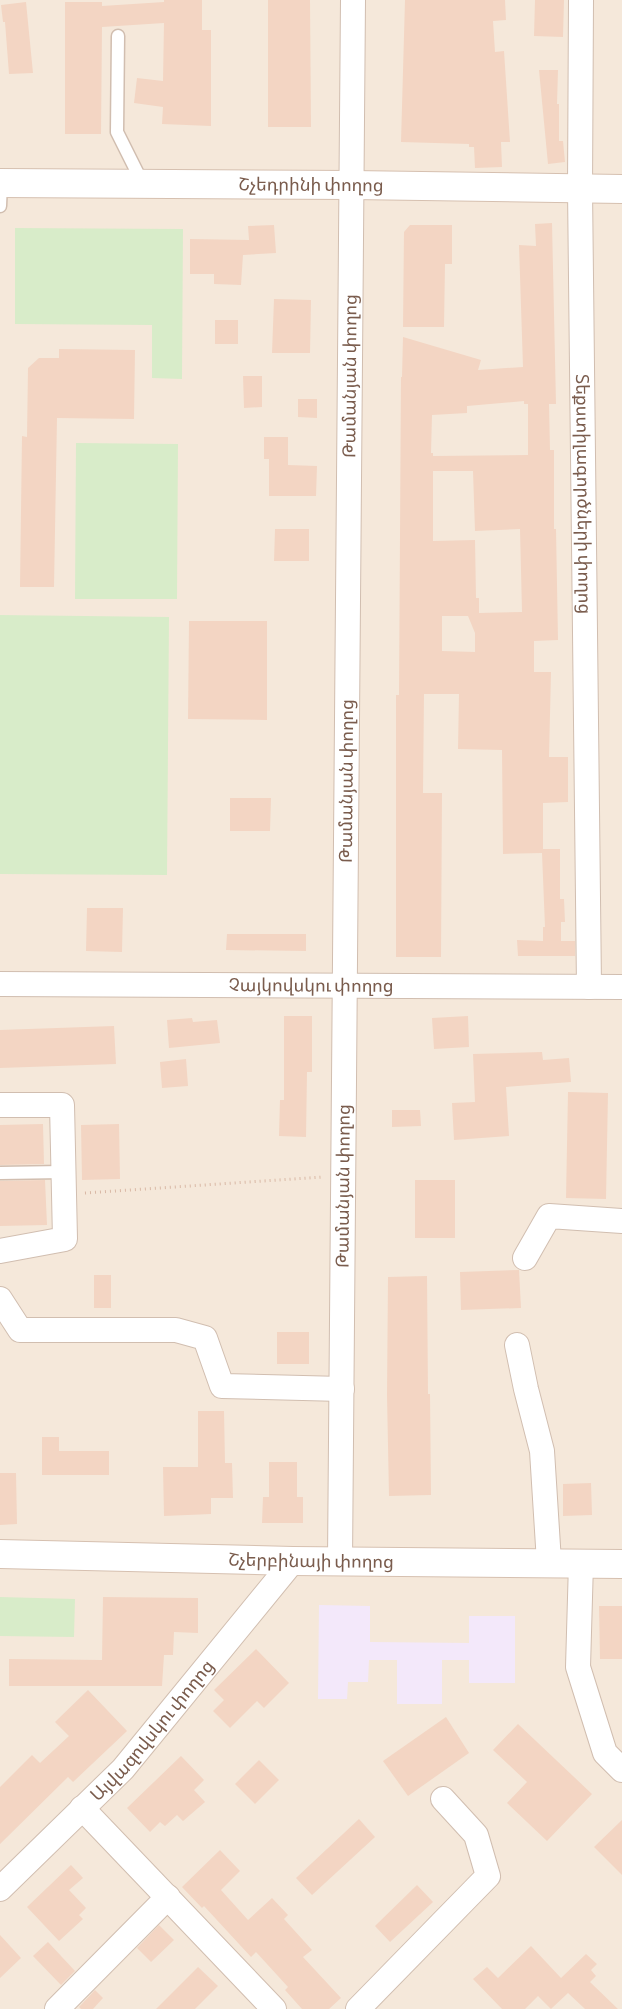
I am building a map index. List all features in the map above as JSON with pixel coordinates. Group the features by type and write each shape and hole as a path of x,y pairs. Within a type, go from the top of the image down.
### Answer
{"street":[{"name":"Թամանյան փողոց","path":"340,1561 353,0"},
{"name":"Տեքստիլագործների փողոց","path":"581,0 580,189 589,987"},
{"name":"Շչեդրինի փողոց","path":"0,183 622,189"},
{"name":"Չայկովսկու փողոց","path":"0,984 622,987"},
{"path":"0,1105 62,1105 65,1239 0,1251"},
{"path":"525,1258 548,1216 622,1221"},
{"path":"0,1299 20,1330 176,1330 205,1338 222,1386 342,1389"},
{"path":"517,1345 542,1451 549,1562"},
{"name":"Շչերբինայի փողոց","path":"0,1554 293,1561 622,1564"},
{"name":"Այվազովսկու փողոց","path":"0,1889 123,1769 293,1561"},
{"path":"581,1563 578,1667 605,1754 622,1770"},
{"path":"358,2009 488,1876 476,1835 443,1799"},
{"path":"82,1808 274,2009"},
{"path":"57,2009 168,1897"}],"lane":[{"path":"118,36 117,132 143,184"},
{"path":"0,183 0,206"},
{"path":"0,1173 64,1183"}],"path":[{"path":"64,1183 343,1176"}],"shaded area":[{"path":"0,0 622,0 622,2009 0,2009"},
{"path":"319,1605 370,1606 370,1642 469,1643 469,1616 515,1616 515,1683 469,1683 469,1660 442,1660 442,1704 397,1704 397,1660 369,1660 368,1682 348,1682 347,1699 318,1699"}],"green space":[{"path":"15,228 183,229 182,379 152,378 152,325 15,324"},
{"path":"76,443 178,444 177,599 75,599"},
{"path":"0,615 169,617 167,875 0,874"},
{"path":"0,1597 75,1599 74,1637 0,1636"}],"building":[{"path":"164,0 202,0 202,30 211,30 211,126 162,124 163,107 134,103 137,78 163,81 164,23 102,27 101,134 65,134 65,2 102,2 102,6 164,2"},
{"path":"268,0 310,0 311,127 268,127"},
{"path":"405,0 505,0 506,20 493,21 495,52 504,51 510,142 501,142 502,167 475,168 474,147 469,147 469,144 401,142"},
{"path":"535,0 564,0 563,37 534,36"},
{"path":"26,2 33,73 9,74 5,22 3,22 1,5"},
{"path":"539,70 558,70 559,141 563,141 565,162 548,164"},
{"path":"552,223 556,404 549,404 550,450 554,450 554,529 556,529 558,640 534,641 534,672 551,672 549,757 568,757 568,802 543,803 543,849 560,849 560,899 564,899 565,922 561,922 561,941 575,941 575,956 518,956 517,940 543,941 543,927 545,927 542,853 503,854 502,750 458,749 459,694 424,694 423,793 442,793 441,957 396,957 396,695 399,695 401,377 403,337 481,360 478,370 523,367 519,245 536,246 535,224","holes":["524,401 524,404 528,404 528,455 433,456 433,453 431,453 432,415 467,413 467,406","433,471 473,471 475,531 520,529 522,612 479,613 479,598 476,598 475,540 433,541","442,616 468,616 475,633 475,652 442,651"]},
{"path":"274,225 276,253 243,255 241,285 214,284 214,274 190,274 190,239 249,240 248,226"},
{"path":"410,225 452,225 452,264 445,264 444,327 403,327 404,232"},
{"path":"274,299 311,300 310,353 272,353"},
{"path":"215,320 238,320 238,344 215,344"},
{"path":"59,349 135,350 134,419 57,418 54,587 20,587 22,436 27,437 28,368 39,358 59,358"},
{"path":"243,376 262,376 262,407 244,408"},
{"path":"298,399 317,399 317,418 298,417"},
{"path":"264,437 288,437 288,465 317,466 316,496 269,496 269,459 264,459"},
{"path":"275,529 309,529 309,561 274,561"},
{"path":"189,621 267,621 267,720 188,719"},
{"path":"230,798 271,798 270,831 230,831"},
{"path":"87,908 123,908 122,952 86,951"},
{"path":"227,934 306,934 306,951 226,950"},
{"path":"284,1016 312,1016 312,1072 307,1072 306,1137 279,1136 280,1100 284,1100"},
{"path":"468,1016 469,1047 434,1049 432,1018"},
{"path":"192,1018 193,1022 217,1020 220,1043 169,1048 167,1020"},
{"path":"114,1026 116,1064 0,1068 0,1030"},
{"path":"542,1052 543,1060 569,1058 571,1082 506,1087 509,1136 454,1140 452,1103 475,1102 473,1054"},
{"path":"186,1059 188,1086 162,1088 160,1062"},
{"path":"568,1092 608,1093 606,1199 566,1198"},
{"path":"392,1110 420,1110 421,1126 392,1127"},
{"path":"43,1124 44,1164 0,1165 0,1125"},
{"path":"119,1124 120,1179 82,1180 81,1125"},
{"path":"45,1180 47,1225 0,1226 0,1181"},
{"path":"415,1180 455,1180 455,1238 415,1238"},
{"path":"519,1270 521,1308 461,1310 460,1272"},
{"path":"94,1275 111,1275 111,1308 94,1308"},
{"path":"427,1276 431,1495 389,1496 387,1395 388,1277"},
{"path":"277,1332 309,1332 309,1364 277,1364"},
{"path":"198,1411 224,1411 225,1463 232,1463 233,1498 211,1498 211,1514 164,1516 163,1467 198,1467"},
{"path":"42,1437 59,1437 59,1451 109,1451 109,1475 42,1475"},
{"path":"269,1462 297,1462 297,1497 303,1497 303,1523 262,1523 263,1497 269,1497"},
{"path":"0,1473 16,1473 17,1524 0,1525"},
{"path":"591,1483 592,1515 563,1516 563,1484"},
{"path":"103,1597 198,1598 198,1633 174,1632 173,1655 164,1655 162,1686 9,1686 9,1659 102,1660"},
{"path":"599,1606 622,1606 622,1659 600,1659"},
{"path":"256,1649 289,1683 264,1708 257,1701 230,1728 213,1711 224,1700 214,1690"},
{"path":"88,1690 127,1731 73,1782 68,1777 0,1844 0,1787 32,1755 40,1763 69,1736 55,1722"},
{"path":"446,1717 469,1753 408,1796 383,1761"},
{"path":"518,1724 592,1794 547,1841 507,1803 527,1782 493,1750"},
{"path":"181,1756 204,1780 194,1790 205,1802 183,1821 177,1815 165,1826 160,1822 150,1832 127,1808"},
{"path":"259,1760 279,1780 255,1804 235,1784"},
{"path":"359,1819 375,1837 312,1895 296,1878"},
{"path":"622,1820 622,1875 594,1847"},
{"path":"220,1850 240,1871 221,1890 248,1920 272,1898 288,1915 284,1919 312,1950 303,1957 341,1998 329,2009 302,2009 285,1990 288,1987 256,1952 251,1957 204,1906 202,1908 182,1887"},
{"path":"71,1865 83,1878 69,1890 86,1908 79,1915 83,1919 59,1941 27,1907"},
{"path":"417,1885 433,1902 390,1942 375,1926"},
{"path":"159,1925 174,1940 151,1962 137,1948"},
{"path":"0,1935 21,1958 0,1978"},
{"path":"48,1942 75,1971 61,1985 33,1956"},
{"path":"531,1946 561,1978 586,1954 597,1964 591,1970 596,1976 590,1982 618,2009 585,2009 568,1993 551,2009 538,1996 525,2009 502,2009 473,1979 487,1967 498,1978"},
{"path":"198,1967 218,1986 195,2009 156,2009"},
{"path":"95,1990 103,1998 93,2009 81,2009 79,2007"}]}
